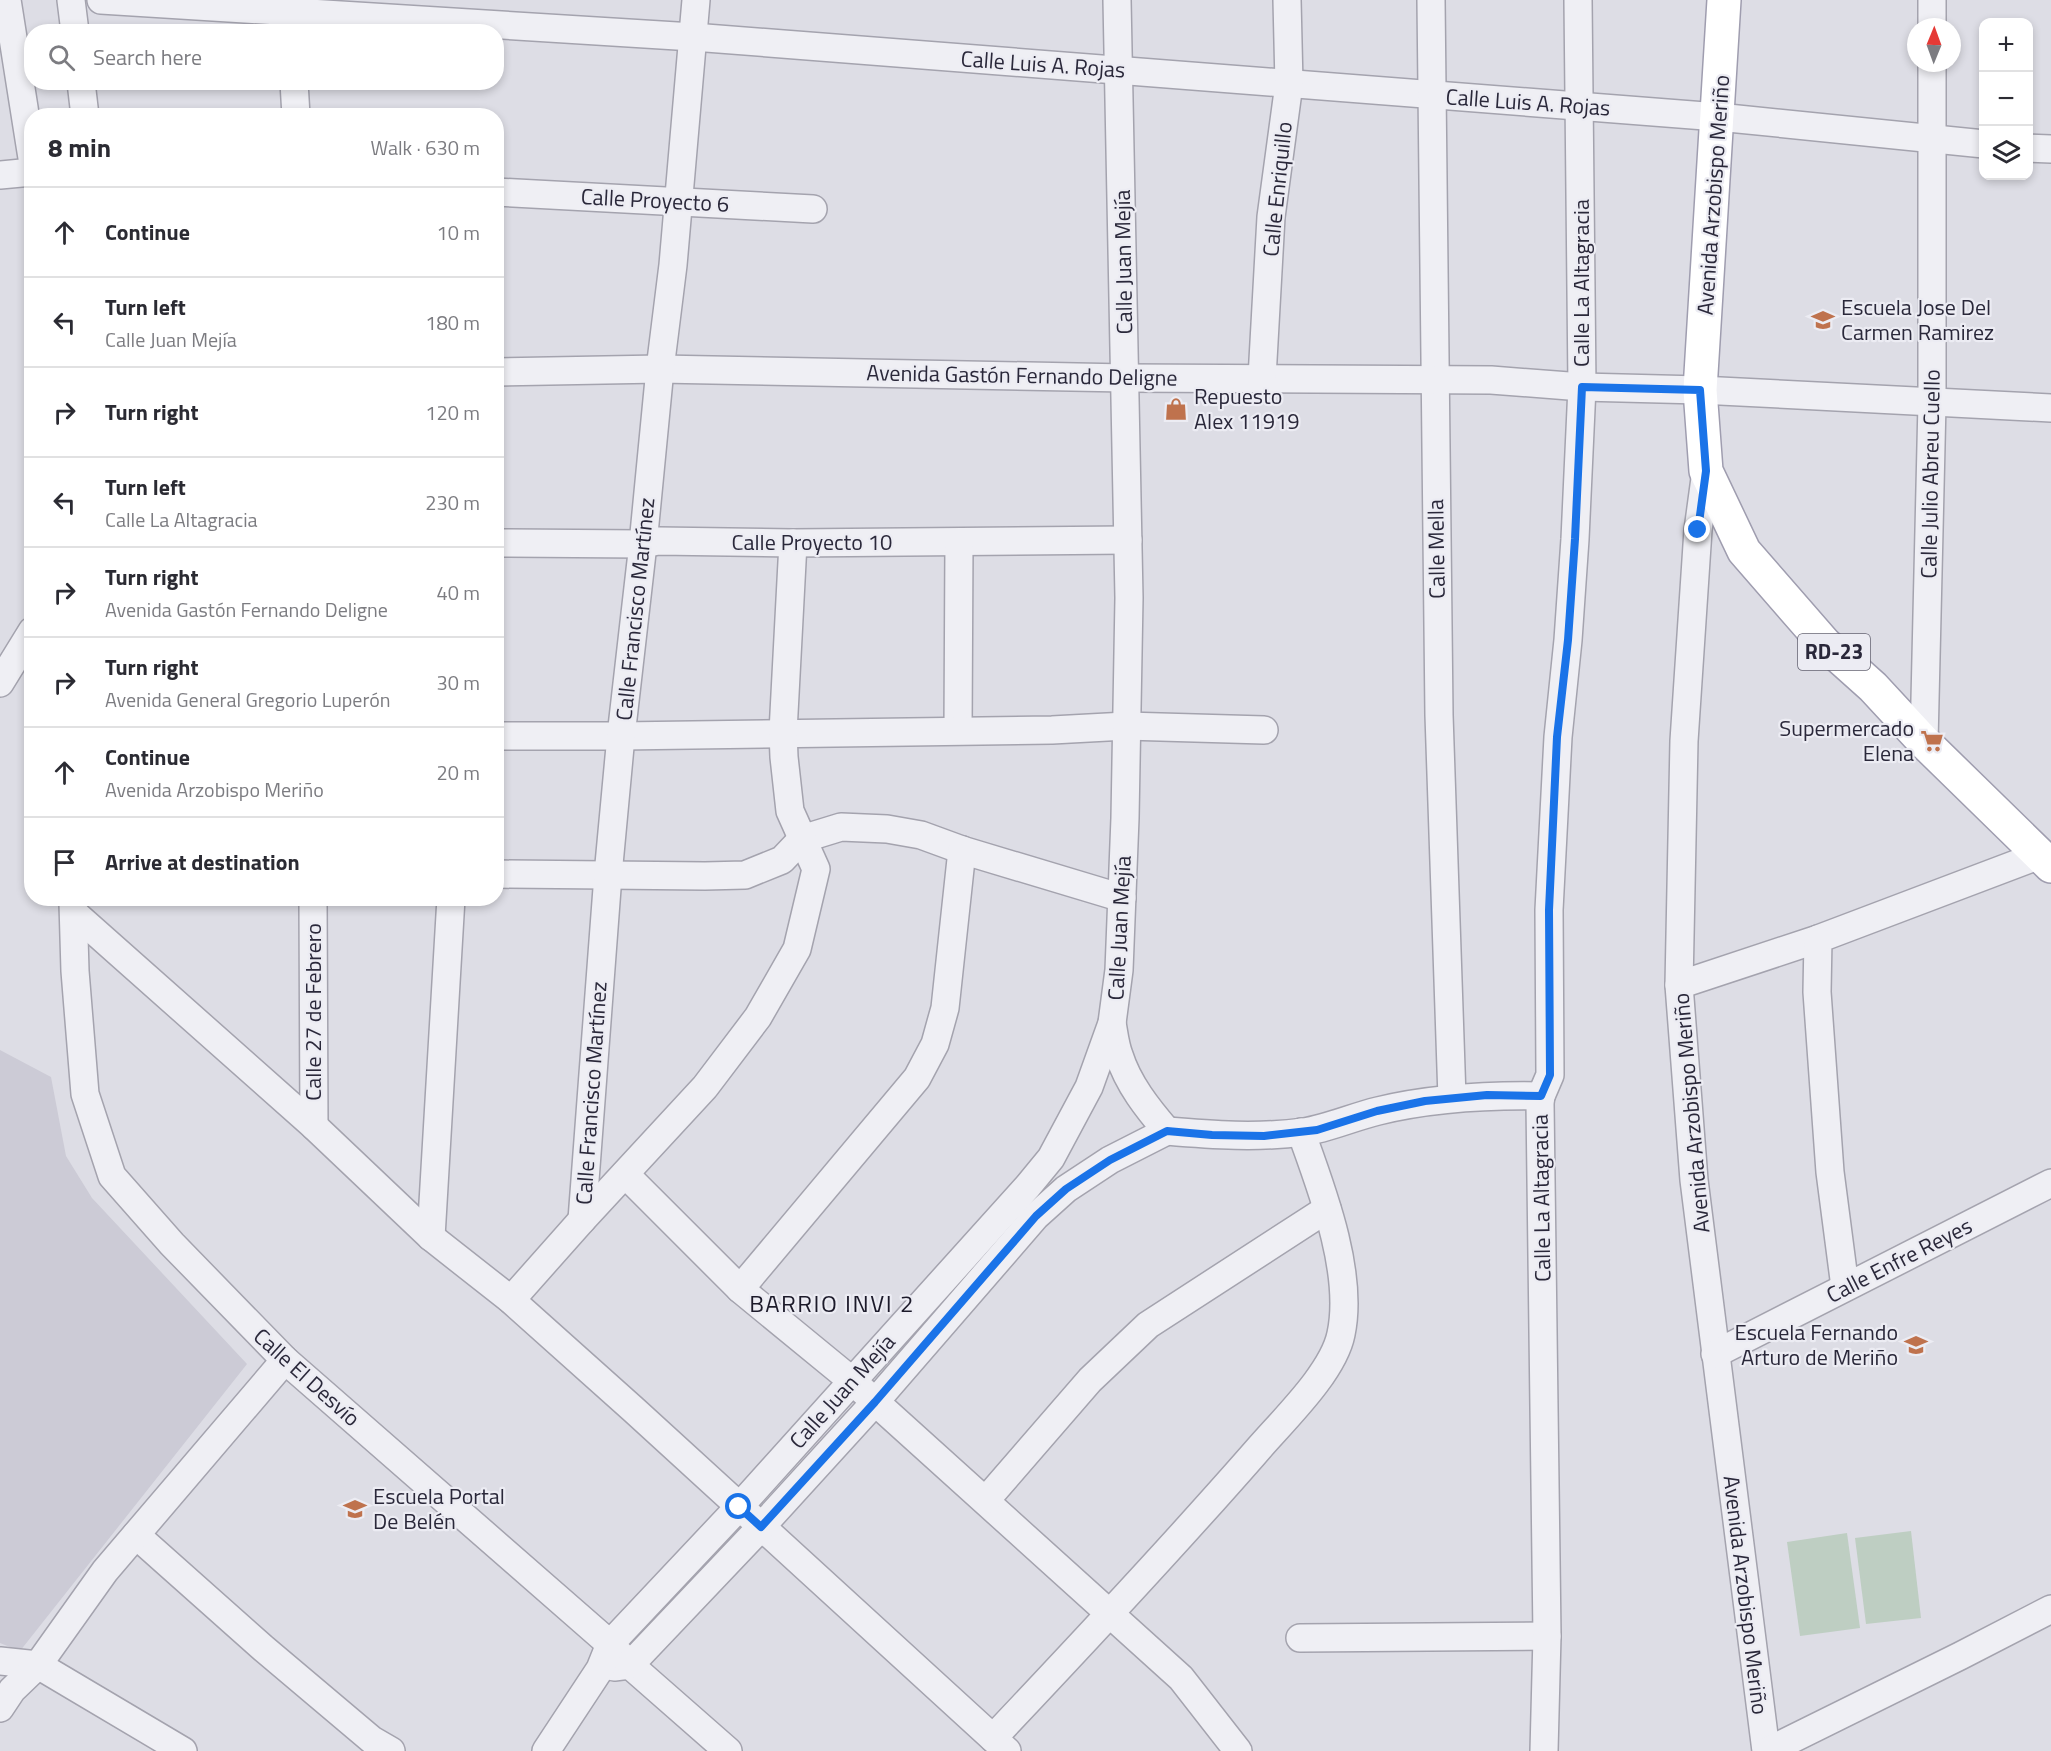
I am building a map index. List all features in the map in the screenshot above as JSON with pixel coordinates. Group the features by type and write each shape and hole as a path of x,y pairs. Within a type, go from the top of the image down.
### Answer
{"main road":[{"name":"Avenida Arzobispo Meriño","path":"1700,390 1724,0"},
{"name":"RD-23","path":"1700,390 1706,471 1744,551 1825,644 1873,687 1924,742 2045,860"}],"street":[{"path":"7,0 24,108"},
{"path":"71,0 74,24"},
{"name":"Calle Luis A. Rojas","path":"101,0 290,15 455,24"},
{"name":"Calle Francisco Martínez","path":"582,1220 608,875 621,736 644,544 660,369 680,201 696,0"},
{"name":"Calle Juan Mejía","path":"546,1751 600,1669 610,1644 739,1507 1051,1158 1089,1088 1112,1023 1119,970 1122,898 1129,598 1117,0"},
{"name":"Calle Enriquillo","path":"1263,378 1271,217 1289,84 1287,0"},
{"name":"Calle Mella","path":"1431,0 1439,716 1452,1098"},
{"name":"Calle La Altagracia","path":"1544,1751 1547,1636 1541,1096 1550,1075 1550,899 1557,737 1568,640 1582,387 1578,0"},
{"path":"1932,0 1932,18"},
{"name":"Calle Luis A. Rojas","path":"504,27 693,37 1580,105 1979,144"},
{"name":"Calle Julio Abreu Cuello","path":"1924,742 1932,403 1932,72"},
{"path":"82,90 84,108"},
{"path":"294,90 296,108"},
{"path":"2033,148 2051,150"},
{"path":"0,175 24,173"},
{"name":"Calle Proyecto 6","path":"504,192 813,209"},
{"name":"Avenida Gastón Fernando Deligne","path":"504,372 660,369 1126,378 1491,380 1582,387 1700,390 2051,408"},
{"name":"Avenida Arzobispo Meriño","path":"1706,471 1698,530 1684,741 1679,985 1694,1180 1767,1751"},
{"name":"Calle Proyecto 10","path":"504,543 1128,540"},
{"path":"958,730 959,542"},
{"path":"511,1300 712,1078 758,1017 797,949 816,869 790,811 784,757 783,732 793,543"},
{"path":"0,683 24,644"},
{"path":"504,736 1052,730 1126,726 1264,730"},
{"path":"504,874 745,875 782,860 802,839 842,827 887,829 921,835 962,850 1122,898"},
{"path":"740,1289 917,1078 935,1044 945,1008 962,850"},
{"path":"1679,985 2045,860"},
{"path":"74,906 314,1126 431,1237 511,1300 1000,1745 1109,1613 1168,1552 1301,1400 1330,1363 1341,1335 1344,1306 1342,1268 1322,1188 1301,1132"},
{"name":"Calle El Desvío","path":"74,906 75,971 85,1094 112,1176 172,1244 285,1360 477,1526 728,1751"},
{"name":"Calle 27 de Febrero","path":"313,906 314,1126"},
{"path":"431,1237 451,906"},
{"path":"1818,939 1817,992 1830,1172 1845,1287"},
{"path":"1112,1023 1119,1055 1129,1077 1146,1106 1167,1131 1264,1136 1317,1130 1377,1111 1452,1098 1541,1096"},
{"name":"Calle Juan Mejía","path":"630,1665 875,1402 1036,1216 1066,1189 1101,1166 1167,1131"},
{"path":"626,1174 740,1289 851,1380 1181,1678 1238,1751"},
{"name":"Calle Enfre Reyes","path":"1715,1354 2051,1183"},
{"path":"986,1500 1090,1380 1148,1325 1327,1209"},
{"path":"0,1708 12,1689 38,1665 105,1571 285,1360"},
{"path":"136,1535 263,1648 372,1740 391,1751"},
{"path":"1767,1751 2051,1609"},
{"path":"1300,1638 1547,1636"},
{"path":"0,1661 38,1665 181,1750"},
{"path":"600,1669 630,1665"}],"shaded area":[{"path":"0,1050 51,1077 66,1156 92,1198 247,1364 20,1651 0,1643"}],"green space":[{"path":"1911,1531 1921,1618 1866,1624 1855,1538"},
{"path":"1847,1533 1860,1628 1800,1636 1787,1542"}],"place":[{"name":"Escuela Jose Del Carmen Ramirez","path":"1823,320"},
{"name":"Repuesto Alex 11919","path":"1176,409"},
{"name":"Supermercado Elena","path":"1932,741"},
{"name":"Escuela Fernando Arturo de Meriño","path":"1916,1345"},
{"name":"Escuela Portal De Belén","path":"355,1509"}],"district":[{"name":"BARRIO INVI 2","path":"832,1304"}],"route":[{"path":"739,1507 761,1527 875,1402 1036,1216 1066,1189 1110,1160 1167,1131 1264,1136 1317,1130 1377,1111 1425,1101 1487,1095 1541,1096 1550,1075 1549,910 1557,737 1568,640 1582,387 1700,390 1706,471 1698,530"}]}
